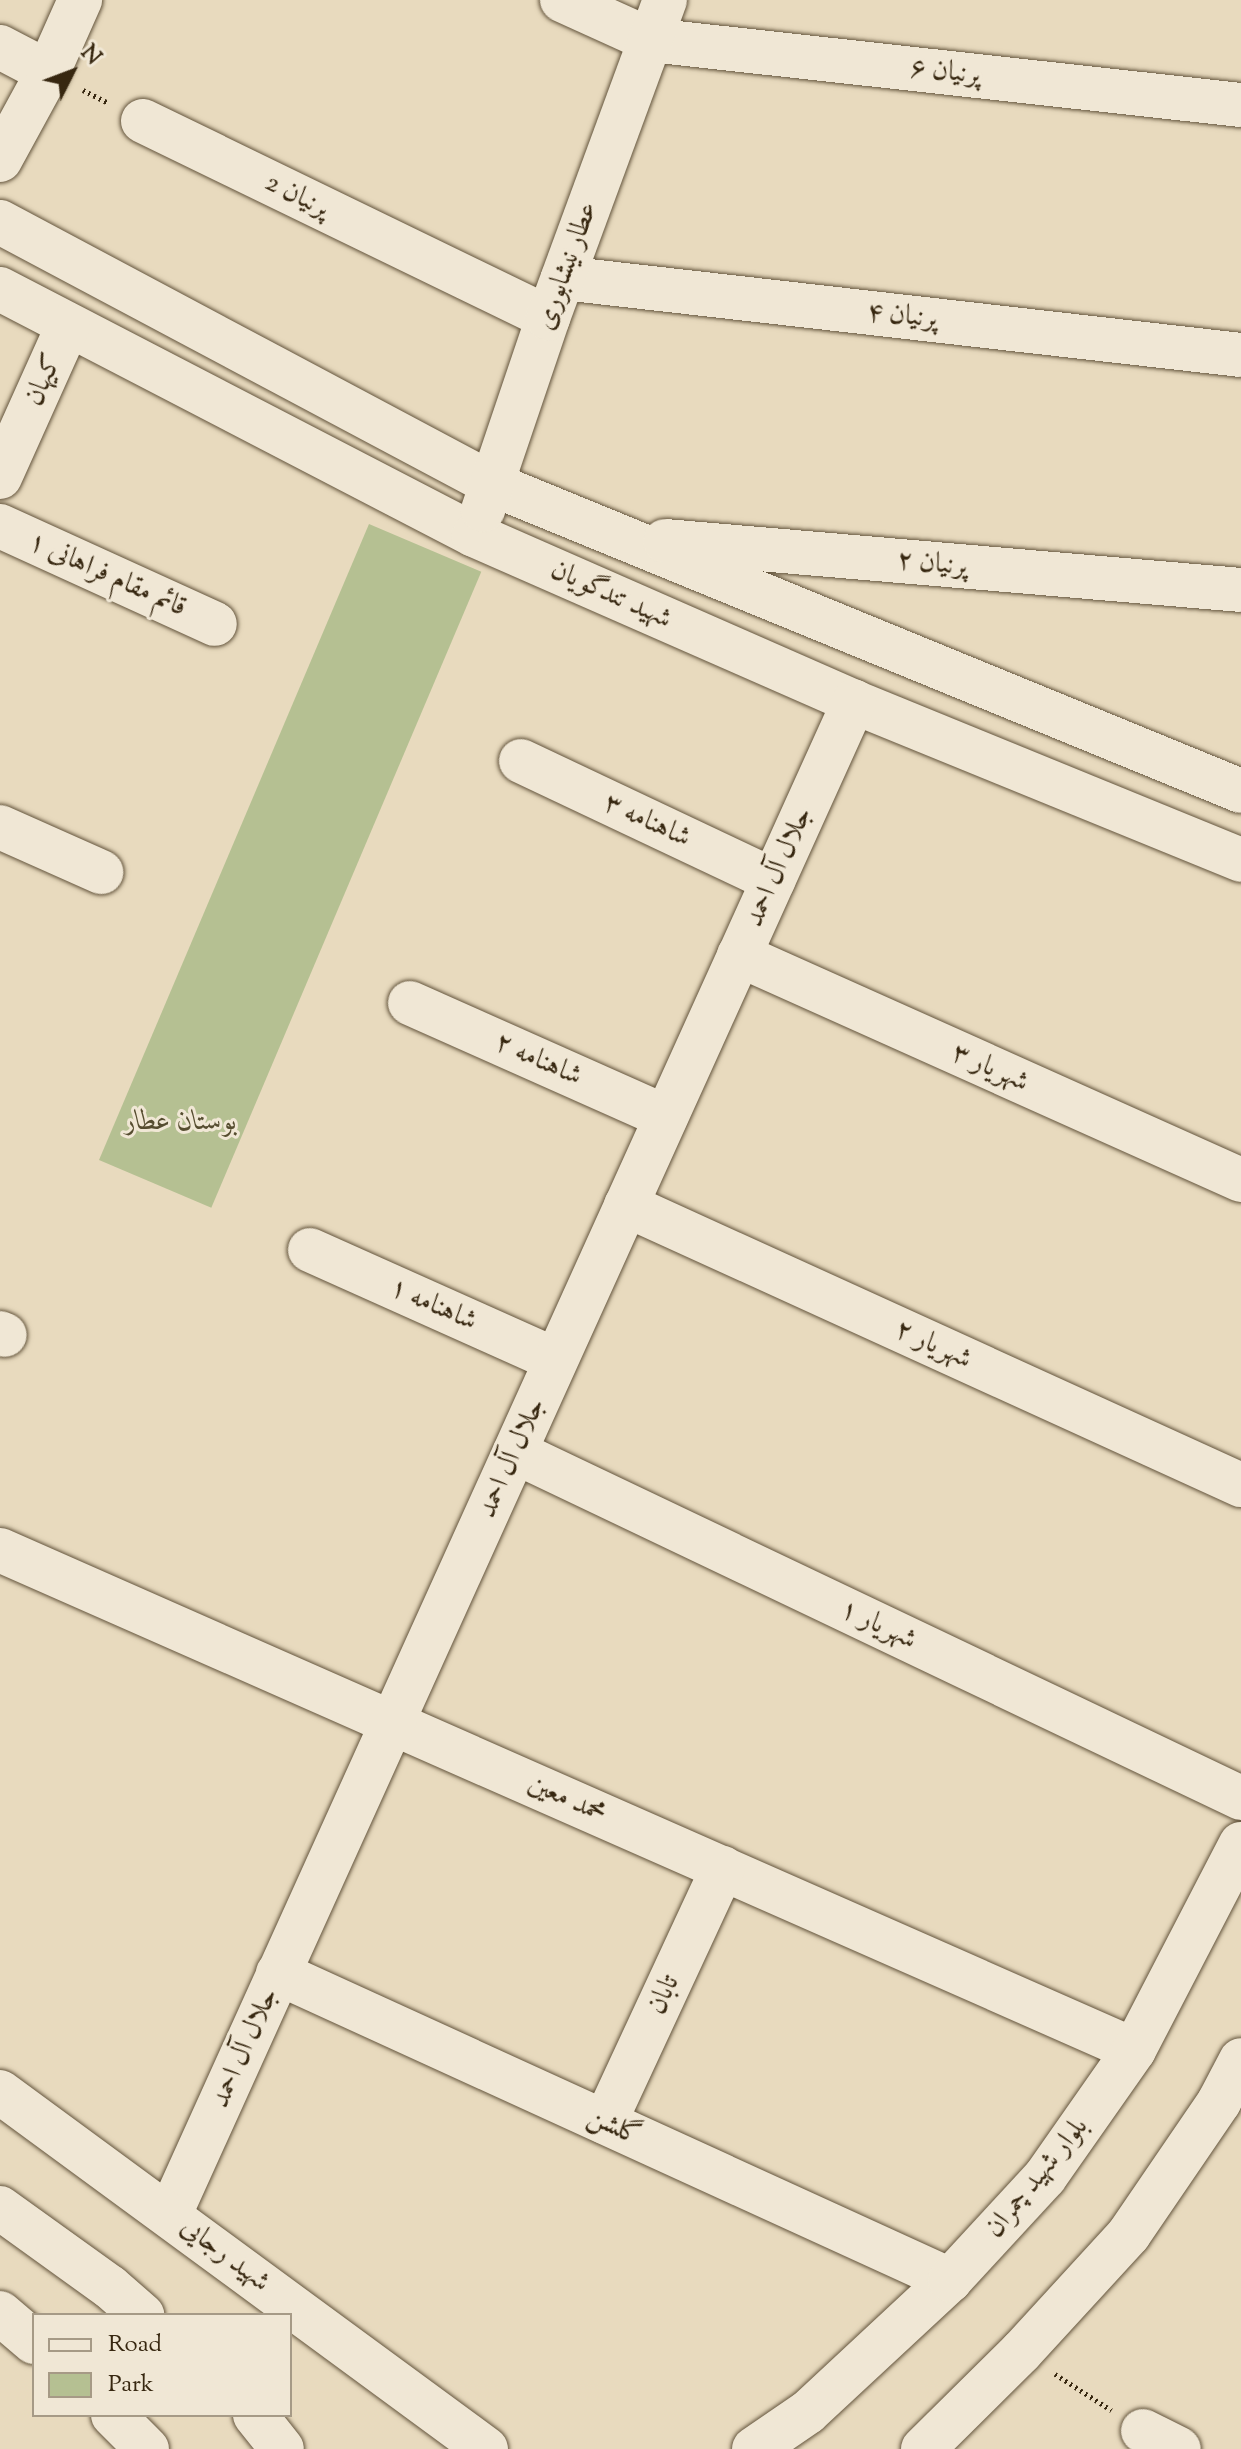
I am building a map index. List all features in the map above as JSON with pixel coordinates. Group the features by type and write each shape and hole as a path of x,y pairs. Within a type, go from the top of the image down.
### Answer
{"street":[{"path":"0,160 48,72 80,0"},
{"name":"پرنیان ۶","path":"562,0 658,20 1241,105"},
{"name":"عطار نیشابوری","path":"474,535 548,318 658,20"},
{"path":"0,47 48,72"},
{"name":"پرنیان 2","path":"143,121 548,318"},
{"name":"شهید تندگویان","path":"0,222 492,484 1241,791"},
{"name":"پرنیان ۴","path":"563,278 1241,355"},
{"name":"شهید تندگویان","path":"0,289 474,535 854,702 1241,860"},
{"name":"کیهان","path":"5,452 68,326"},
{"name":"قائم مقام فراهانی ۱","path":"0,526 215,624"},
{"name":"پرنیان ۲","path":"622,538 1241,590"},
{"name":"جلال آل احمد","path":"170,2214 854,702"},
{"name":"شاهنامه ۳","path":"521,761 773,880"},
{"path":"0,827 101,872"},
{"name":"شهریار ۳","path":"739,955 1241,1180"},
{"name":"شاهنامه ۲","path":"410,1003 666,1117"},
{"name":"شهریار ۲","path":"626,1205 1241,1485"},
{"name":"شاهنامه ۱","path":"310,1250 556,1360"},
{"name":"شهریار ۱","path":"515,1452 1241,1798"},
{"name":"محمد معین","path":"0,1550 1134,2050"},
{"name":"بلوار شهید چمران","path":"754,2449 808,2412 950,2280 1045,2177 1134,2050 1241,1844"},
{"name":"تابان","path":"605,2122 723,1868"},
{"name":"گلشن","path":"278,1973 950,2280"},
{"path":"923,2449 1021,2352 1129,2234 1219,2102 1241,2060"},
{"name":"شهید رجایی","path":"0,2092 486,2449"},
{"path":"0,2208 110,2287 140,2313"},
{"path":"0,2313 32,2340"},
{"path":"115,2417 147,2449"},
{"path":"257,2417 282,2449"}],"path":[{"path":"48,72 143,121"},
{"path":"1021,2352 1161,2440"}],"green space":[{"name":"بوستان عطار","path":"369,524 481,572 211,1208 99,1160"}]}
